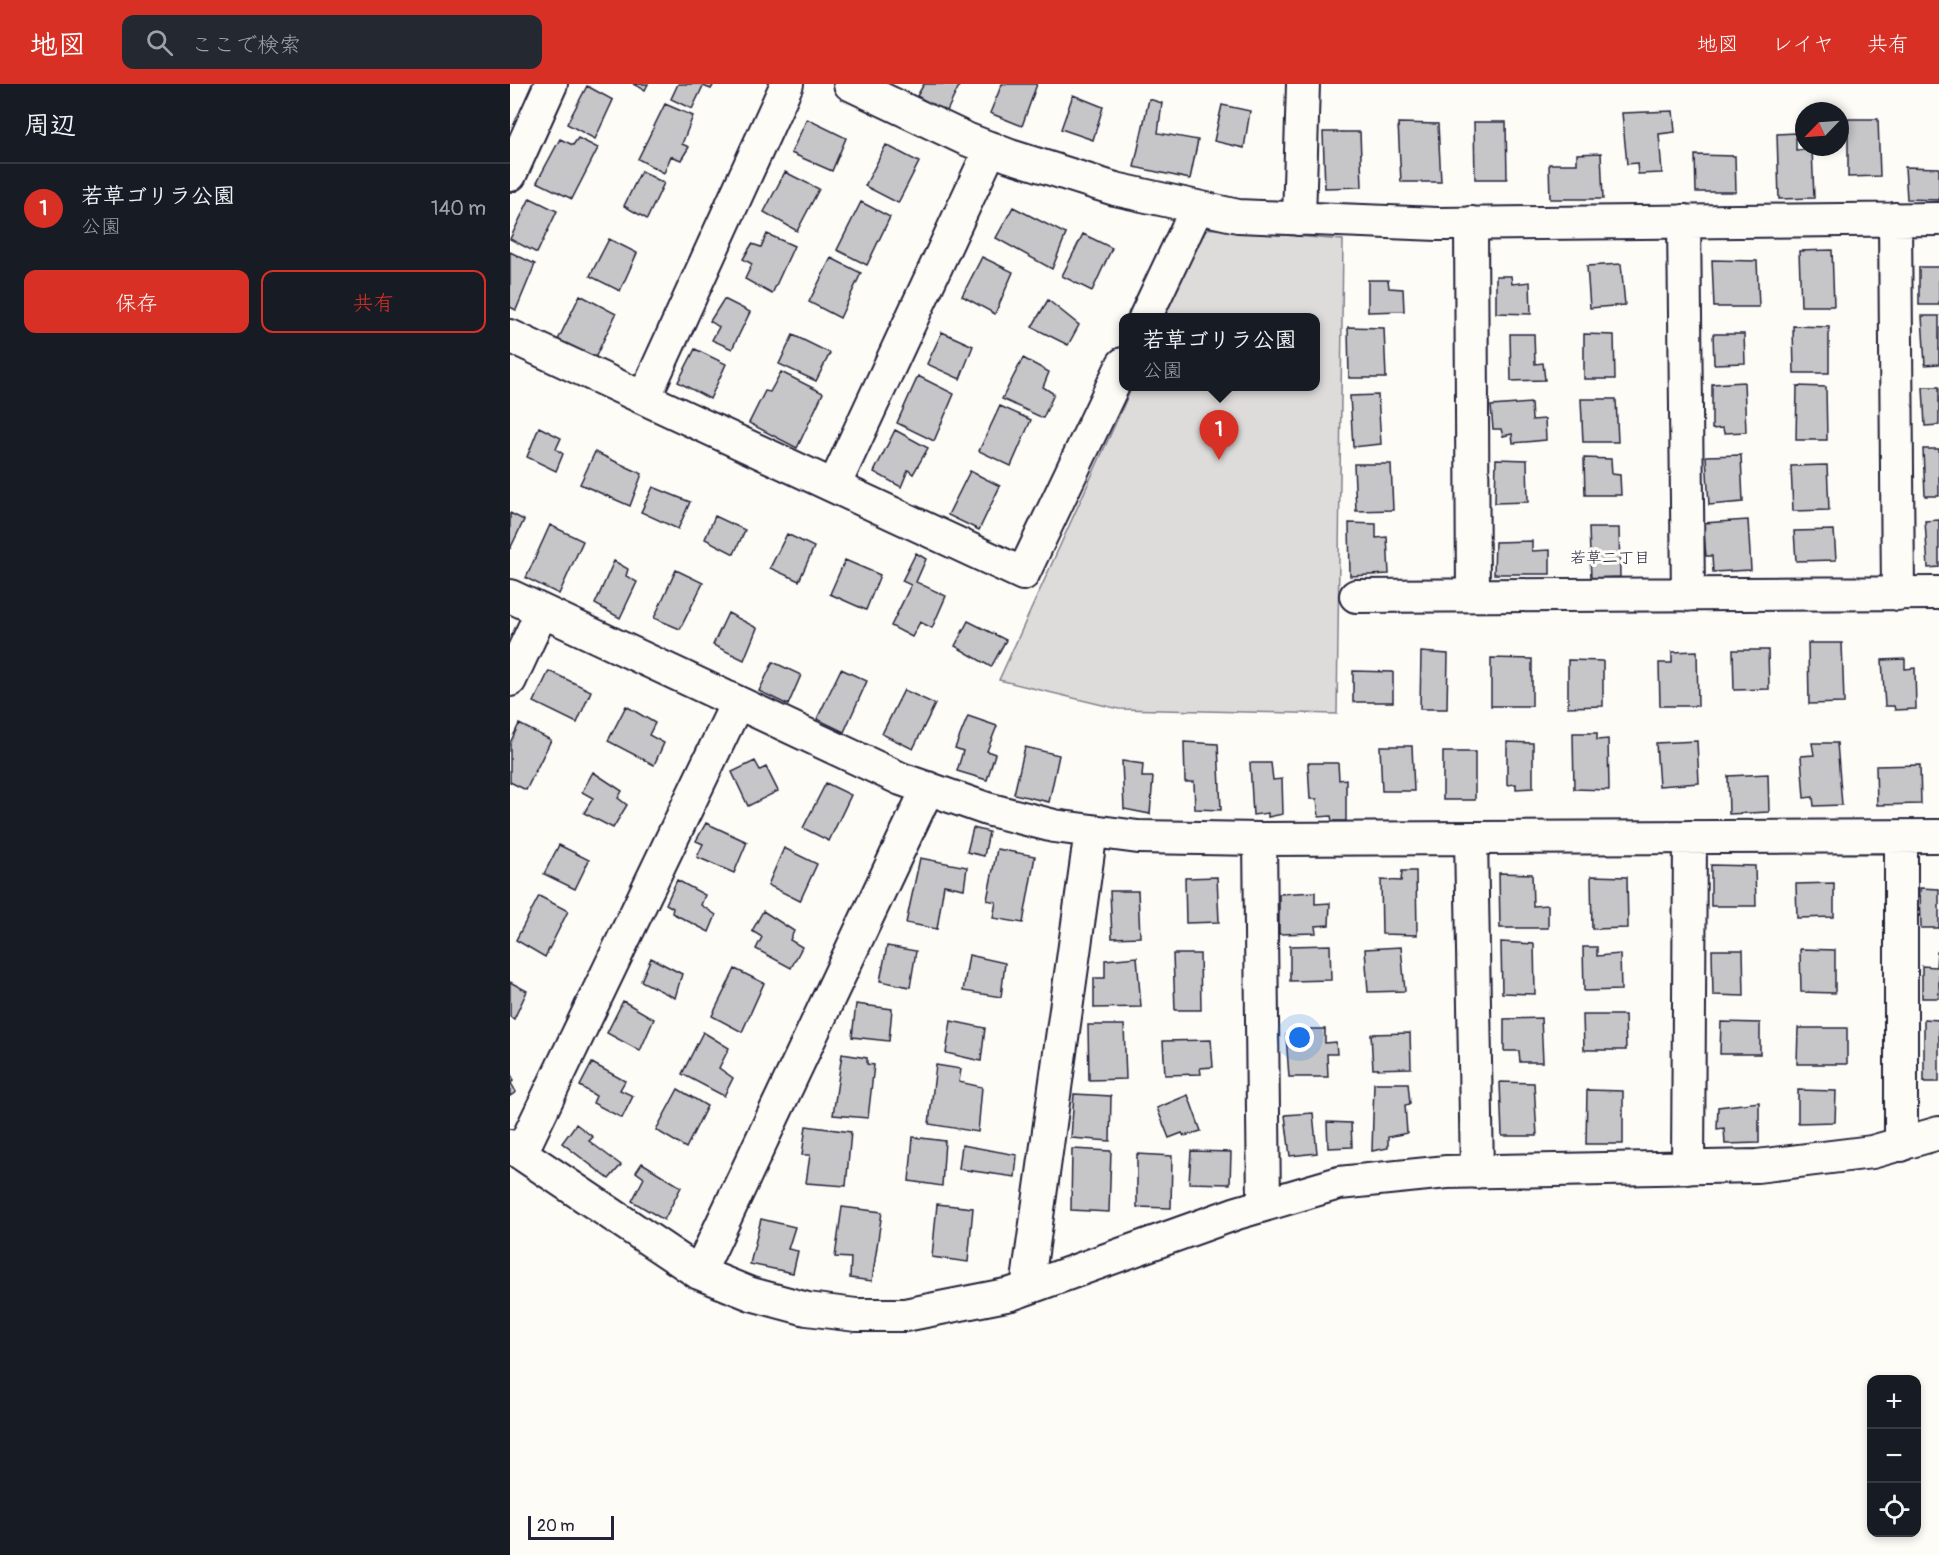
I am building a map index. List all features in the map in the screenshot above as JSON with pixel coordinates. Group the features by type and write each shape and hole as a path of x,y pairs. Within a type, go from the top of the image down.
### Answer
{"street":[{"path":"510,174 551,84"},
{"path":"644,398 787,84"},
{"path":"850,84 991,148 1115,189 1238,216 1471,223 1939,219"},
{"path":"1299,219 1303,84"},
{"path":"834,486 991,148"},
{"path":"1147,313 1197,208"},
{"path":"1895,219 1898,594"},
{"path":"1684,222 1688,595"},
{"path":"1471,223 1473,596"},
{"path":"510,336 1023,574 1119,372"},
{"path":"1356,596 1939,593"},
{"path":"510,596 901,778 987,809 1043,824 1138,837 1260,839 1939,836"},
{"path":"510,680 542,611"},
{"path":"737,702 516,1150 699,1273 751,1294 807,1309 856,1315 905,1315 973,1303 1027,1288 1264,1204 1339,1183 1477,1172 1757,1166 1808,1161 1901,1145 1939,1133"},
{"path":"699,1273 928,788"},
{"path":"1027,1288 1091,831"},
{"path":"1688,1167 1690,837"},
{"path":"1901,837 1901,1145"},
{"path":"1471,838 1477,1172"},
{"path":"1260,839 1264,1204"}],"shaded area":[{"path":"1203,228 1343,240 1337,714 1119,709 999,680 1130,391 1320,391 1320,313 1165,313"}],"building":[{"path":"633,84 648,84 645,90"},
{"path":"678,84 714,84 711,89 703,86 692,109 671,99"},
{"path":"924,84 960,84 946,113 917,96"},
{"path":"1002,84 1037,84 1022,126 990,113"},
{"path":"587,86 613,100 595,139 567,124"},
{"path":"1073,95 1103,107 1093,140 1061,129"},
{"path":"1149,99 1162,103 1158,133 1198,140 1190,179 1134,167"},
{"path":"665,104 693,116 682,144 689,147 681,160 671,156 664,173 638,159"},
{"path":"1222,105 1250,111 1244,148 1214,141"},
{"path":"1673,111 1675,132 1659,134 1662,173 1638,174 1637,163 1627,164 1622,113"},
{"path":"807,119 846,138 832,171 791,153"},
{"path":"1849,119 1878,119 1880,176 1848,177"},
{"path":"1474,122 1506,122 1507,179 1475,179"},
{"path":"1398,123 1438,124 1441,182 1401,182"},
{"path":"1323,132 1360,132 1362,187 1325,188"},
{"path":"1795,133 1795,156 1812,156 1814,198 1779,199 1777,134"},
{"path":"578,138 598,148 572,199 537,182 560,139 573,145"},
{"path":"886,145 919,162 898,203 865,186"},
{"path":"1601,153 1603,199 1550,199 1549,164 1577,164 1577,154"},
{"path":"1695,155 1735,156 1736,192 1696,192"},
{"path":"1905,167 1939,168 1939,200 1907,199"},
{"path":"641,171 664,183 647,219 624,206"},
{"path":"785,172 819,189 797,231 764,212"},
{"path":"530,198 557,211 537,253 510,239"},
{"path":"861,202 890,217 867,265 837,250"},
{"path":"1013,207 1066,234 1052,269 996,238"},
{"path":"767,234 794,246 772,294 745,279 752,264 743,259 752,244 761,247"},
{"path":"1083,234 1112,248 1092,291 1062,276"},
{"path":"609,239 637,253 620,291 590,276"},
{"path":"1832,250 1834,306 1801,306 1799,251"},
{"path":"510,252 535,264 516,310 510,307"},
{"path":"982,257 1013,272 995,314 962,296"},
{"path":"831,258 861,273 840,318 809,302"},
{"path":"1712,260 1757,261 1759,307 1714,307"},
{"path":"1621,264 1625,305 1590,308 1587,266"},
{"path":"1919,267 1939,267 1939,305 1919,305"},
{"path":"1496,276 1511,276 1512,284 1530,282 1531,314 1496,313"},
{"path":"1368,280 1388,280 1389,288 1403,289 1404,311 1368,312"},
{"path":"580,295 616,314 595,358 558,340"},
{"path":"724,299 750,312 732,349 712,340 719,327 710,321"},
{"path":"1048,300 1079,325 1068,345 1032,327"},
{"path":"1922,316 1939,316 1939,364 1925,365"},
{"path":"1793,326 1829,327 1829,373 1794,373"},
{"path":"1348,327 1384,328 1386,378 1349,378"},
{"path":"942,332 973,346 960,379 927,364"},
{"path":"1510,334 1534,334 1535,364 1543,363 1545,380 1511,381"},
{"path":"1584,334 1614,335 1615,379 1584,379"},
{"path":"1713,334 1744,334 1745,363 1714,364"},
{"path":"793,335 830,353 816,381 779,364"},
{"path":"695,349 726,364 710,399 678,382"},
{"path":"1023,358 1049,372 1043,387 1054,394 1043,418 1002,399"},
{"path":"781,372 823,393 797,448 749,423 765,391 770,392"},
{"path":"918,376 954,394 934,441 897,423"},
{"path":"1744,382 1746,432 1724,433 1723,428 1712,429 1712,384"},
{"path":"1797,386 1826,387 1827,440 1796,440"},
{"path":"1923,387 1939,387 1939,425 1925,426"},
{"path":"1378,395 1381,444 1353,447 1350,396"},
{"path":"1581,399 1616,399 1618,442 1583,442"},
{"path":"1531,403 1532,420 1545,419 1546,440 1513,443 1512,434 1503,436 1501,429 1493,429 1491,406"},
{"path":"1000,406 1031,420 1011,466 979,451"},
{"path":"539,427 561,438 556,449 563,454 556,471 527,457"},
{"path":"895,430 928,448 913,474 908,470 901,487 874,472"},
{"path":"1923,449 1939,449 1939,496 1925,496"},
{"path":"595,452 642,474 630,506 580,484"},
{"path":"1741,455 1743,502 1709,505 1706,456"},
{"path":"1584,458 1611,459 1612,474 1620,475 1621,495 1585,495"},
{"path":"1496,459 1527,460 1528,502 1495,503"},
{"path":"1354,464 1391,464 1393,510 1356,511"},
{"path":"1827,465 1829,510 1793,511 1791,466"},
{"path":"970,471 1000,486 979,530 948,515"},
{"path":"653,487 690,502 678,529 641,512"},
{"path":"510,513 524,520 510,549"},
{"path":"715,516 745,530 734,554 705,539"},
{"path":"1748,520 1751,570 1713,572 1712,556 1706,556 1703,523"},
{"path":"1939,520 1939,567 1928,568 1925,521"},
{"path":"1349,523 1376,524 1376,538 1387,537 1389,574 1350,576"},
{"path":"550,525 583,541 559,594 526,578"},
{"path":"1589,528 1619,528 1620,577 1591,578"},
{"path":"1834,530 1836,560 1796,561 1794,531"},
{"path":"787,534 814,547 799,581 770,568"},
{"path":"1532,541 1532,551 1550,550 1550,574 1494,574 1495,542"},
{"path":"916,553 926,559 916,582 946,596 932,628 920,622 912,637 891,626 911,585 902,581"},
{"path":"845,560 880,575 866,610 830,594"},
{"path":"614,561 628,569 626,576 637,582 620,618 595,604"},
{"path":"676,570 703,583 680,629 654,618"},
{"path":"728,613 757,628 744,660 713,645"},
{"path":"968,621 1006,640 991,667 955,646"},
{"path":"1808,643 1842,643 1844,703 1809,704"},
{"path":"1733,650 1768,650 1769,689 1734,690"},
{"path":"1697,651 1698,706 1660,706 1659,663 1672,663 1672,652"},
{"path":"1421,652 1448,654 1447,709 1420,709"},
{"path":"1491,658 1532,659 1532,706 1491,706"},
{"path":"1905,659 1905,669 1915,668 1916,709 1895,710 1894,706 1885,706 1882,660"},
{"path":"1568,660 1603,661 1603,706 1568,707"},
{"path":"773,662 801,675 788,705 759,691"},
{"path":"841,669 867,681 844,732 817,719"},
{"path":"549,671 591,691 577,723 534,702"},
{"path":"1353,671 1393,672 1393,702 1353,702"},
{"path":"904,690 935,704 913,749 882,734"},
{"path":"626,706 655,723 649,735 664,743 654,765 608,741"},
{"path":"968,716 997,726 987,751 995,754 987,780 957,771 963,751 955,748"},
{"path":"519,724 551,740 526,790 510,782 510,743"},
{"path":"1573,733 1597,733 1597,740 1608,739 1609,790 1574,789"},
{"path":"1697,741 1699,783 1659,786 1656,743"},
{"path":"1184,742 1218,744 1221,810 1195,809 1194,782 1185,782"},
{"path":"1507,742 1533,743 1533,788 1516,789 1516,784 1507,785"},
{"path":"1812,743 1837,743 1842,805 1814,806 1813,797 1804,798 1801,756 1814,755"},
{"path":"1380,746 1412,746 1414,791 1382,791"},
{"path":"1025,747 1059,755 1049,802 1014,794"},
{"path":"1443,752 1475,752 1475,800 1443,800"},
{"path":"755,761 760,770 766,767 778,791 748,806 732,772"},
{"path":"1122,761 1143,764 1142,777 1153,777 1150,814 1124,809"},
{"path":"1250,763 1271,763 1273,780 1282,779 1283,814 1268,817 1268,813 1253,815"},
{"path":"1308,763 1338,763 1339,780 1346,779 1346,821 1332,821 1331,816 1319,817 1317,799 1310,799"},
{"path":"1920,765 1921,804 1877,805 1876,766"},
{"path":"593,772 622,791 618,798 627,805 613,828 584,813 593,798 582,792"},
{"path":"1768,774 1769,812 1729,814 1728,776"},
{"path":"826,783 851,795 829,841 803,828"},
{"path":"706,823 747,842 734,873 697,857 703,844 696,841"},
{"path":"973,828 989,832 984,856 967,852"},
{"path":"559,845 589,860 575,889 544,874"},
{"path":"784,848 817,864 800,901 768,885"},
{"path":"997,849 1035,856 1023,923 993,918 996,902 987,900"},
{"path":"920,858 967,867 964,889 944,885 937,929 906,923"},
{"path":"1711,865 1755,866 1756,906 1711,906"},
{"path":"1402,871 1416,871 1417,935 1382,934 1381,880 1401,881"},
{"path":"1499,873 1532,874 1533,906 1548,905 1548,928 1500,928"},
{"path":"1591,876 1627,877 1628,928 1592,929"},
{"path":"1217,877 1219,922 1186,923 1185,878"},
{"path":"677,880 705,895 701,905 716,915 709,932 672,913 673,908 666,904"},
{"path":"1834,883 1834,917 1797,918 1796,884"},
{"path":"1920,888 1939,889 1939,928 1921,928"},
{"path":"1110,891 1138,891 1140,937 1112,938"},
{"path":"1315,892 1315,904 1330,903 1329,925 1315,926 1316,933 1279,934 1279,894"},
{"path":"539,896 568,911 545,957 516,940"},
{"path":"763,911 794,931 790,940 802,947 791,968 756,949 762,937 752,931"},
{"path":"1501,942 1534,944 1535,994 1502,993"},
{"path":"1330,945 1331,980 1290,981 1290,946"},
{"path":"887,946 916,951 910,987 880,981"},
{"path":"1401,947 1405,991 1368,992 1365,949"},
{"path":"1583,947 1597,947 1597,956 1620,954 1621,990 1584,991"},
{"path":"1800,949 1835,950 1835,993 1801,992"},
{"path":"1712,950 1743,950 1744,996 1713,995"},
{"path":"1937,952 1939,952 1939,998 1922,998 1922,966 1936,967"},
{"path":"1173,954 1200,954 1201,1010 1175,1010"},
{"path":"969,955 1005,963 1001,997 963,991"},
{"path":"1137,957 1141,1007 1094,1008 1094,978 1105,978 1105,960"},
{"path":"651,958 682,974 675,998 641,981"},
{"path":"735,969 764,983 742,1032 712,1016"},
{"path":"510,982 527,991 514,1019 510,1017"},
{"path":"623,1001 654,1019 640,1051 607,1033"},
{"path":"856,1004 892,1009 889,1041 852,1037"},
{"path":"1583,1015 1625,1015 1626,1050 1584,1050"},
{"path":"1541,1018 1543,1062 1520,1062 1519,1051 1504,1051 1504,1019"},
{"path":"1924,1019 1939,1020 1939,1082 1924,1082"},
{"path":"951,1021 985,1028 981,1061 946,1053"},
{"path":"1721,1022 1760,1023 1760,1054 1720,1054"},
{"path":"1088,1025 1124,1025 1126,1079 1089,1080"},
{"path":"1798,1028 1847,1028 1847,1064 1797,1064"},
{"path":"1310,1029 1325,1029 1325,1043 1336,1042 1337,1054 1327,1054 1328,1077 1289,1077 1286,1035 1310,1035"},
{"path":"703,1032 729,1048 719,1068 733,1078 724,1096 682,1074"},
{"path":"1410,1033 1411,1068 1373,1069 1371,1034"},
{"path":"1211,1040 1213,1067 1200,1068 1201,1074 1165,1075 1163,1041"},
{"path":"842,1054 867,1058 867,1064 874,1065 868,1118 833,1115"},
{"path":"592,1063 625,1081 620,1090 633,1096 622,1118 593,1103 596,1096 580,1086"},
{"path":"936,1065 961,1069 959,1082 982,1087 978,1132 929,1124"},
{"path":"510,1073 514,1080 511,1083 516,1092 510,1096"},
{"path":"1500,1082 1534,1083 1537,1136 1502,1136"},
{"path":"1374,1083 1408,1083 1410,1104 1405,1105 1407,1133 1388,1137 1388,1148 1372,1151"},
{"path":"678,1089 707,1106 686,1148 656,1130"},
{"path":"1587,1090 1623,1091 1623,1144 1586,1144"},
{"path":"1798,1090 1836,1091 1835,1122 1798,1123"},
{"path":"1074,1094 1111,1096 1110,1141 1071,1138"},
{"path":"1188,1095 1201,1131 1184,1136 1182,1133 1169,1138 1157,1108"},
{"path":"1759,1102 1759,1143 1725,1144 1724,1128 1717,1129 1718,1107"},
{"path":"1313,1113 1317,1153 1290,1156 1285,1115"},
{"path":"1327,1122 1351,1123 1352,1147 1328,1148"},
{"path":"576,1124 593,1137 589,1141 621,1165 609,1179 562,1143"},
{"path":"806,1126 851,1132 846,1186 806,1183 810,1155 802,1155"},
{"path":"913,1137 945,1141 942,1186 909,1181"},
{"path":"962,1145 1017,1155 1015,1177 959,1169"},
{"path":"1072,1149 1111,1151 1109,1212 1071,1210"},
{"path":"1191,1151 1231,1152 1230,1184 1189,1183"},
{"path":"1137,1154 1172,1156 1171,1208 1137,1207"},
{"path":"642,1163 681,1187 664,1220 632,1201 644,1178 636,1172"},
{"path":"937,1204 973,1208 968,1262 932,1257"},
{"path":"842,1207 882,1212 872,1281 850,1278 851,1258 835,1257"},
{"path":"761,1219 795,1227 788,1249 798,1251 793,1273 750,1264"}],"place":[{"name":"若草ゴリラ公園","path":"1219,460"}],"district":[{"name":"若草二丁目","path":"1610,557"}]}
